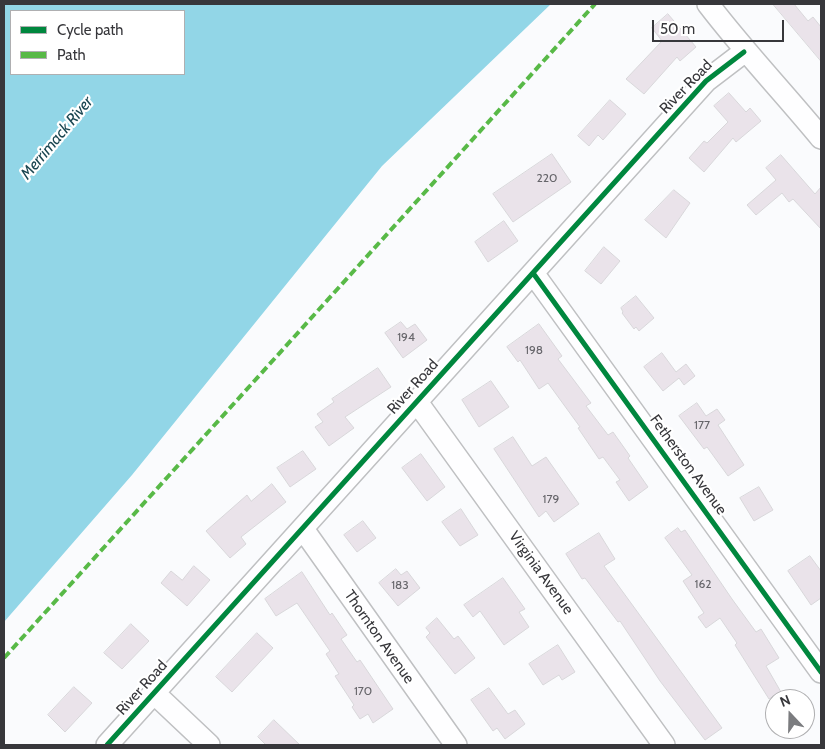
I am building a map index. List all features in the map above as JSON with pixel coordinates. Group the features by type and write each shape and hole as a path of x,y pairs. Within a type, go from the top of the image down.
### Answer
{"street":[{"path":"708,4 744,52 767,73 821,138"},
{"name":"River Road","path":"107,745 706,81 744,52"},
{"name":"Fetherston Avenue","path":"533,273 821,672"},
{"name":"Virginia Avenue","path":"417,402 664,745"},
{"name":"Thornton Avenue","path":"303,529 456,745"},
{"path":"154,693 209,745"}],"water":[{"name":"Merrimack River","path":"4,4 551,4 382,166 132,475 4,622"}],"building":[{"path":"773,4 794,4 808,21 813,17 821,27 821,61"},
{"path":"668,14 696,47 680,61 677,57 644,94 626,79 662,41 652,28"},
{"path":"729,93 746,112 750,108 761,121 736,142 733,138 704,172 689,158 704,141 707,143 728,122 714,106"},
{"path":"610,100 626,114 603,140 598,135 589,146 578,136"},
{"path":"552,154 571,182 513,222 493,194"},
{"path":"781,155 815,194 821,187 821,229 793,199 789,202 782,193 756,215 747,205 776,180 766,168"},
{"path":"674,190 690,203 666,238 645,220"},
{"path":"504,221 518,241 488,262 475,242"},
{"path":"604,247 620,261 601,284 585,271"},
{"path":"636,296 654,318 639,331 636,327 634,329 622,313 621,308"},
{"path":"401,322 407,329 415,324 427,340 403,358 385,333"},
{"path":"539,324 562,356 558,359 591,403 586,406 608,435 613,432 648,487 629,501 616,482 620,480 603,457 599,459 578,428 580,427 548,383 539,389 520,360 518,362 507,347"},
{"path":"662,353 676,372 686,364 695,376 684,385 679,378 663,391 644,367"},
{"path":"378,368 391,387 345,417 354,428 329,446 315,427 323,422 317,414 334,402 332,399"},
{"path":"491,381 509,407 479,427 462,400"},
{"path":"697,403 706,416 717,409 725,420 718,425 744,465 728,476 707,447 704,449 679,416"},
{"path":"513,437 532,466 546,457 579,504 554,522 546,511 539,517 494,449"},
{"path":"303,451 316,469 290,487 277,468"},
{"path":"421,454 445,487 427,501 402,468"},
{"path":"272,484 286,502 241,537 246,544 230,558 206,531 247,495 251,501"},
{"path":"759,487 773,510 754,521 740,498"},
{"path":"461,509 478,535 460,546 442,522"},
{"path":"363,521 376,538 357,552 344,535"},
{"path":"678,528 681,532 685,530 756,632 761,629 779,658 766,666 779,689 765,689 765,693 735,645 737,643 720,618 706,628 698,617 704,613 683,581 692,575 665,538"},
{"path":"599,533 615,559 604,566 722,728 705,740 660,681 620,621 618,622 585,578 582,579 566,554"},
{"path":"810,556 821,571 821,598 811,605 788,571"},
{"path":"194,566 210,580 187,606 161,583 171,571 182,580"},
{"path":"396,569 401,575 407,571 420,588 398,606 379,583"},
{"path":"302,572 330,615 332,613 347,635 341,639 357,662 360,660 393,709 373,723 368,714 360,719 352,707 354,705 335,676 339,674 326,654 330,651 297,603 276,616 265,599"},
{"path":"503,578 525,609 519,612 529,627 504,645 480,611 473,617 464,605"},
{"path":"437,618 454,639 458,636 475,658 455,674 426,637 430,633 426,628"},
{"path":"131,624 149,641 122,669 104,653"},
{"path":"257,633 273,648 232,692 216,677"},
{"path":"558,645 575,672 562,680 559,675 543,685 529,664"},
{"path":"74,687 92,703 65,732 48,715"},
{"path":"489,688 508,714 515,710 525,724 505,739 497,728 493,731 471,700"},
{"path":"274,720 300,745 266,745 258,737"}],"marked path":[{"path":"4,658 595,4"}],"cycle path":[{"path":"107,745 706,81 744,52"},
{"path":"533,273 821,672"}]}
